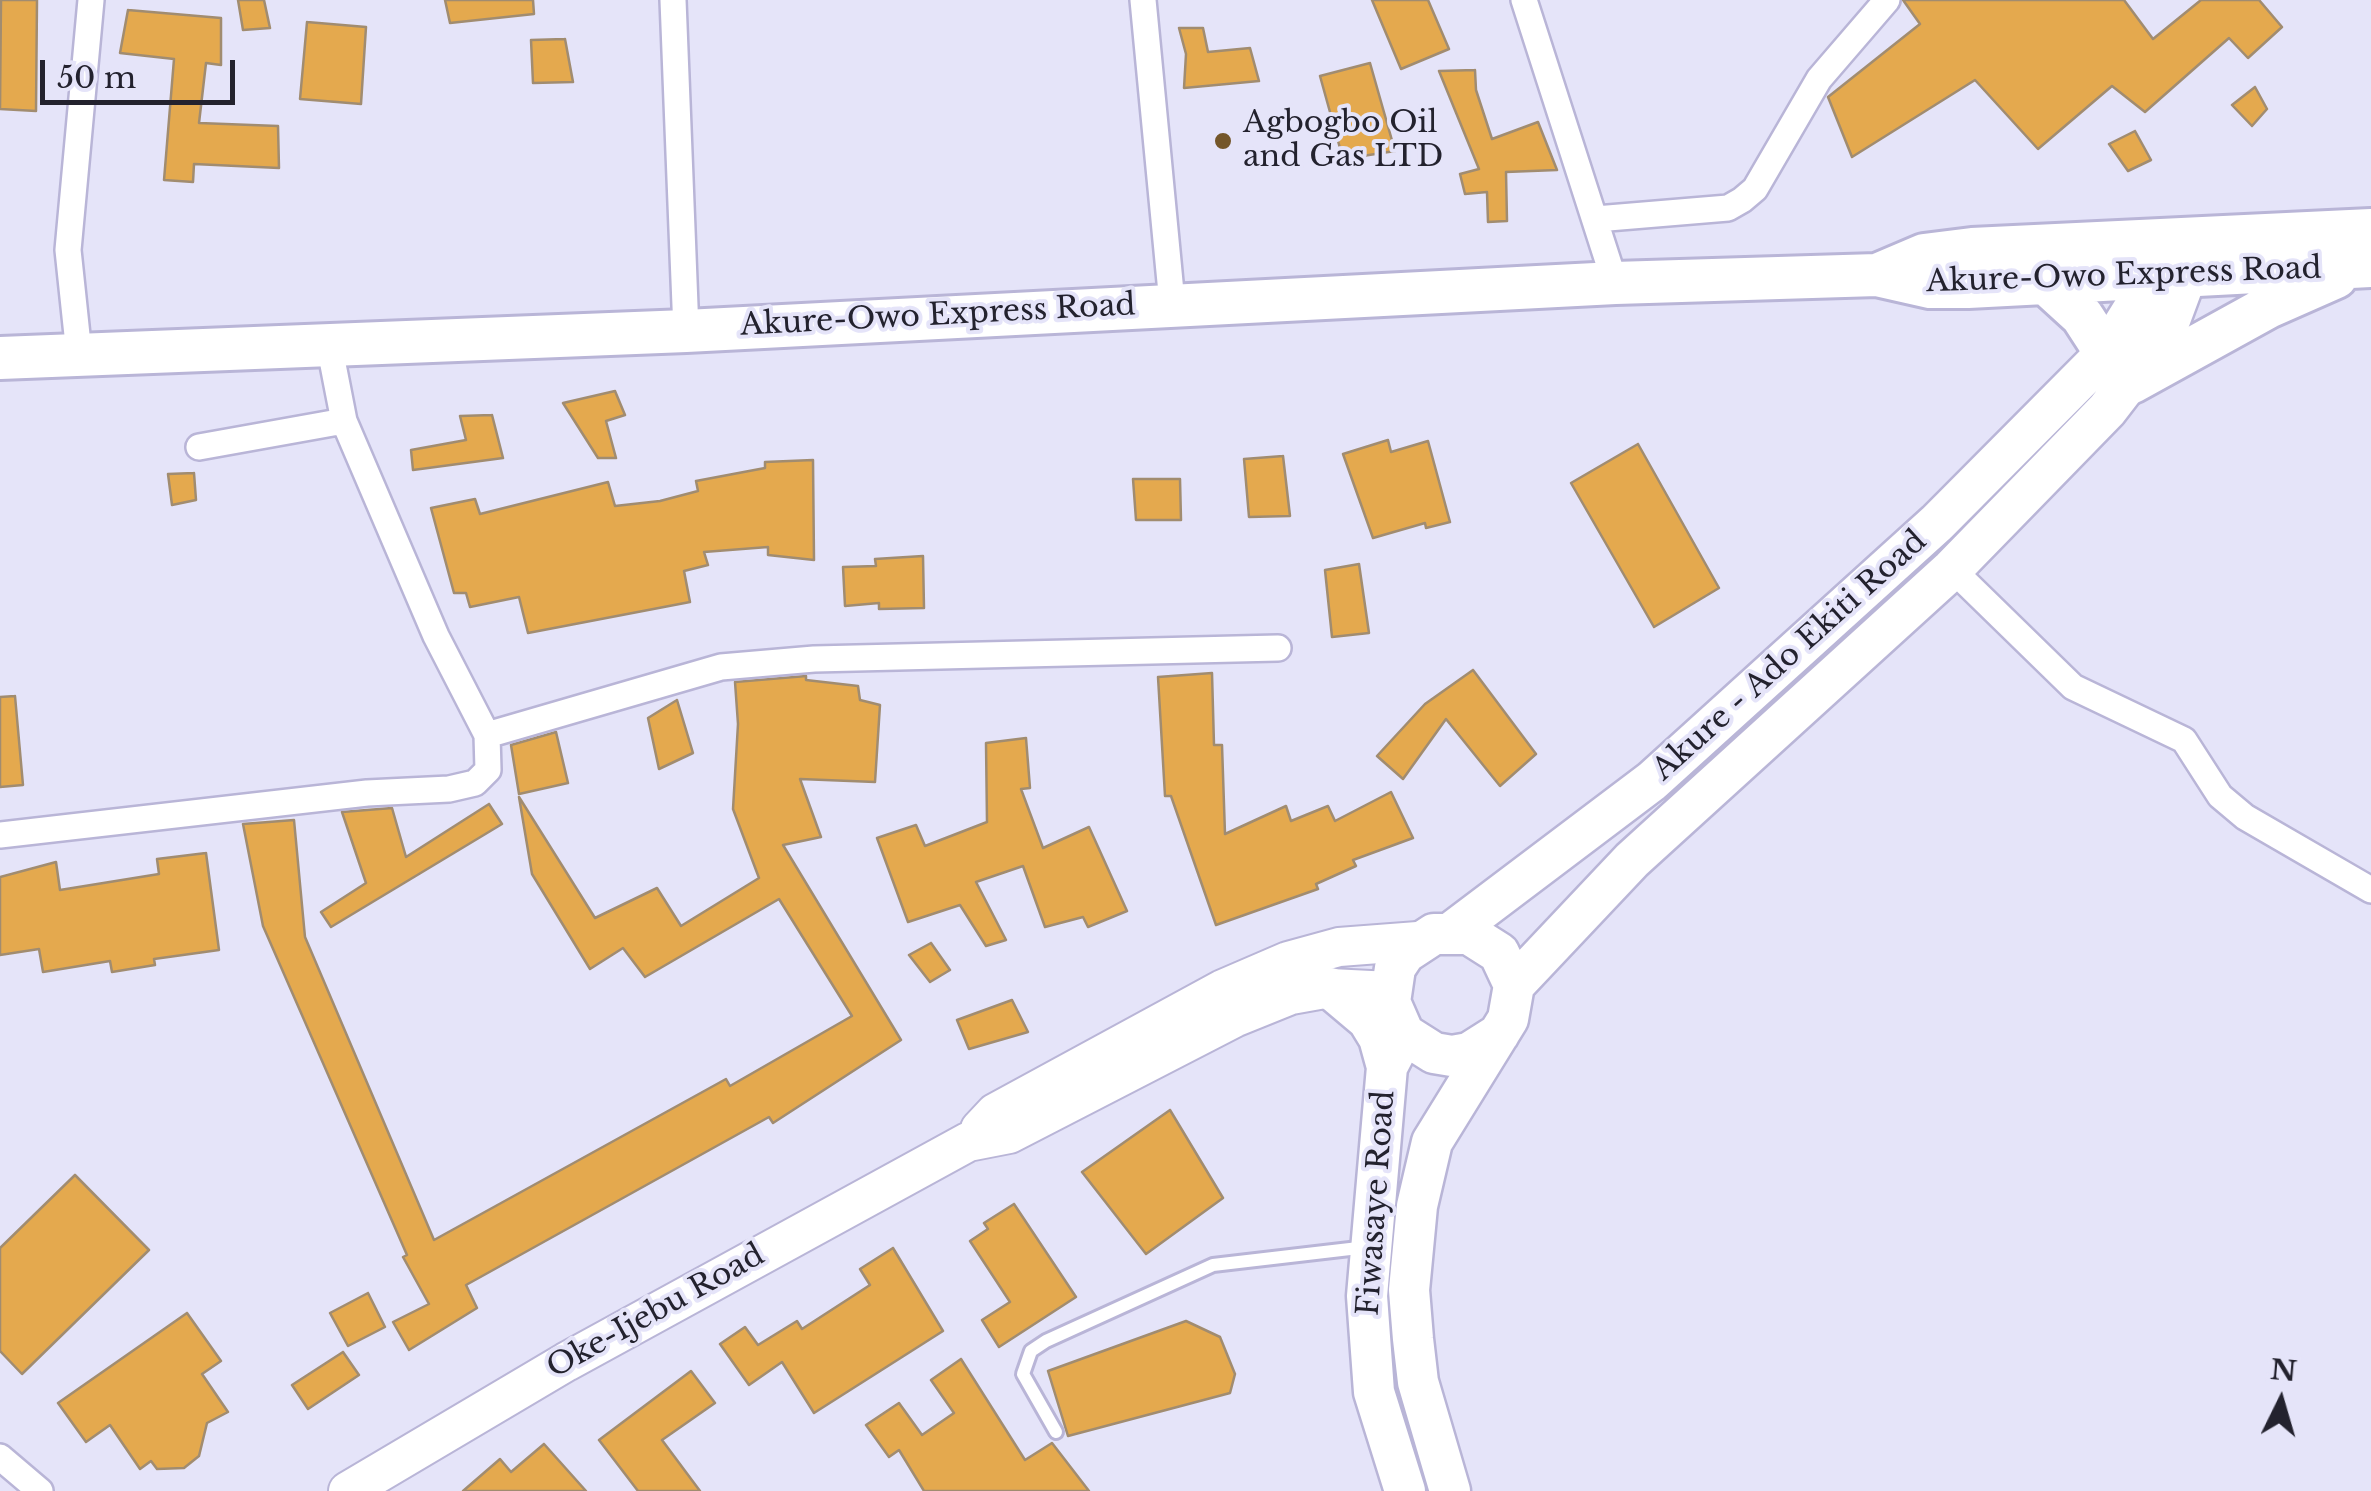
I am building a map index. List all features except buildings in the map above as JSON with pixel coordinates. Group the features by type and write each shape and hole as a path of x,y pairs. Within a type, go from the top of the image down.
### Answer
{"highway":[{"name":"Akure-Owo Express Road","path":"1877,275 1924,255 2366,255"},
{"path":"2048,284 2082,316 2119,368 2268,307 2366,255"},
{"name":"Akure-Owo Express Road","path":"0,358 686,331 1172,302 1616,283 1877,275 1930,287 2048,284 2172,256"}],"main road":[{"path":"2119,368 2172,256"},
{"name":"Akure - Ado Ekiti Road","path":"1514,985 1632,860 1952,569 2119,368"},
{"name":"Akure - Ado Ekiti Road","path":"1435,936 1608,818 1730,714 1937,523 2119,368"},
{"path":"1396,1051 1390,991 1395,968 1435,936"},
{"path":"968,1142 994,1113 1223,989 1288,961 1340,947 1435,936 1486,942 1509,968 1514,985 1508,1019 1499,1034 1470,1053 1452,1056 1396,1051 1379,1038 1368,1020 1330,988"},
{"path":"968,1142 1009,1134 1234,1018 1290,995 1330,988 1390,991"},
{"name":"Fiwasaye Road","path":"1450,1491 1418,1382 1412,1339 1409,1290 1417,1206 1432,1142 1499,1034"},
{"name":"Fiwasaye Road","path":"1396,1051 1369,1247 1368,1342 1374,1392 1405,1491"},
{"name":"Oke-Ijebu Road","path":"348,1491 566,1362 968,1142"}],"street":[{"path":"80,354 68,250 91,0"},
{"path":"672,0 686,331"},
{"path":"1142,0 1172,302"},
{"path":"1524,0 1616,283"},
{"path":"1596,219 1728,208 1742,200 1755,189 1819,80 1886,0"},
{"path":"0,835 367,793 449,789 475,782 488,770 487,735 436,636 344,421 329,344"},
{"path":"199,447 344,421"},
{"path":"1952,569 2073,687 2184,740 2220,796 2244,817 2371,890"},
{"path":"487,735 721,667 814,658 1278,648"},
{"path":"0,1457 40,1491"}],"lane":[{"path":"1056,1432 1023,1374 1031,1352 1046,1341 1213,1265 1369,1247"}],"place":[{"name":"Agbogbo Oil and Gas LTD","path":"1223,141"}]}
